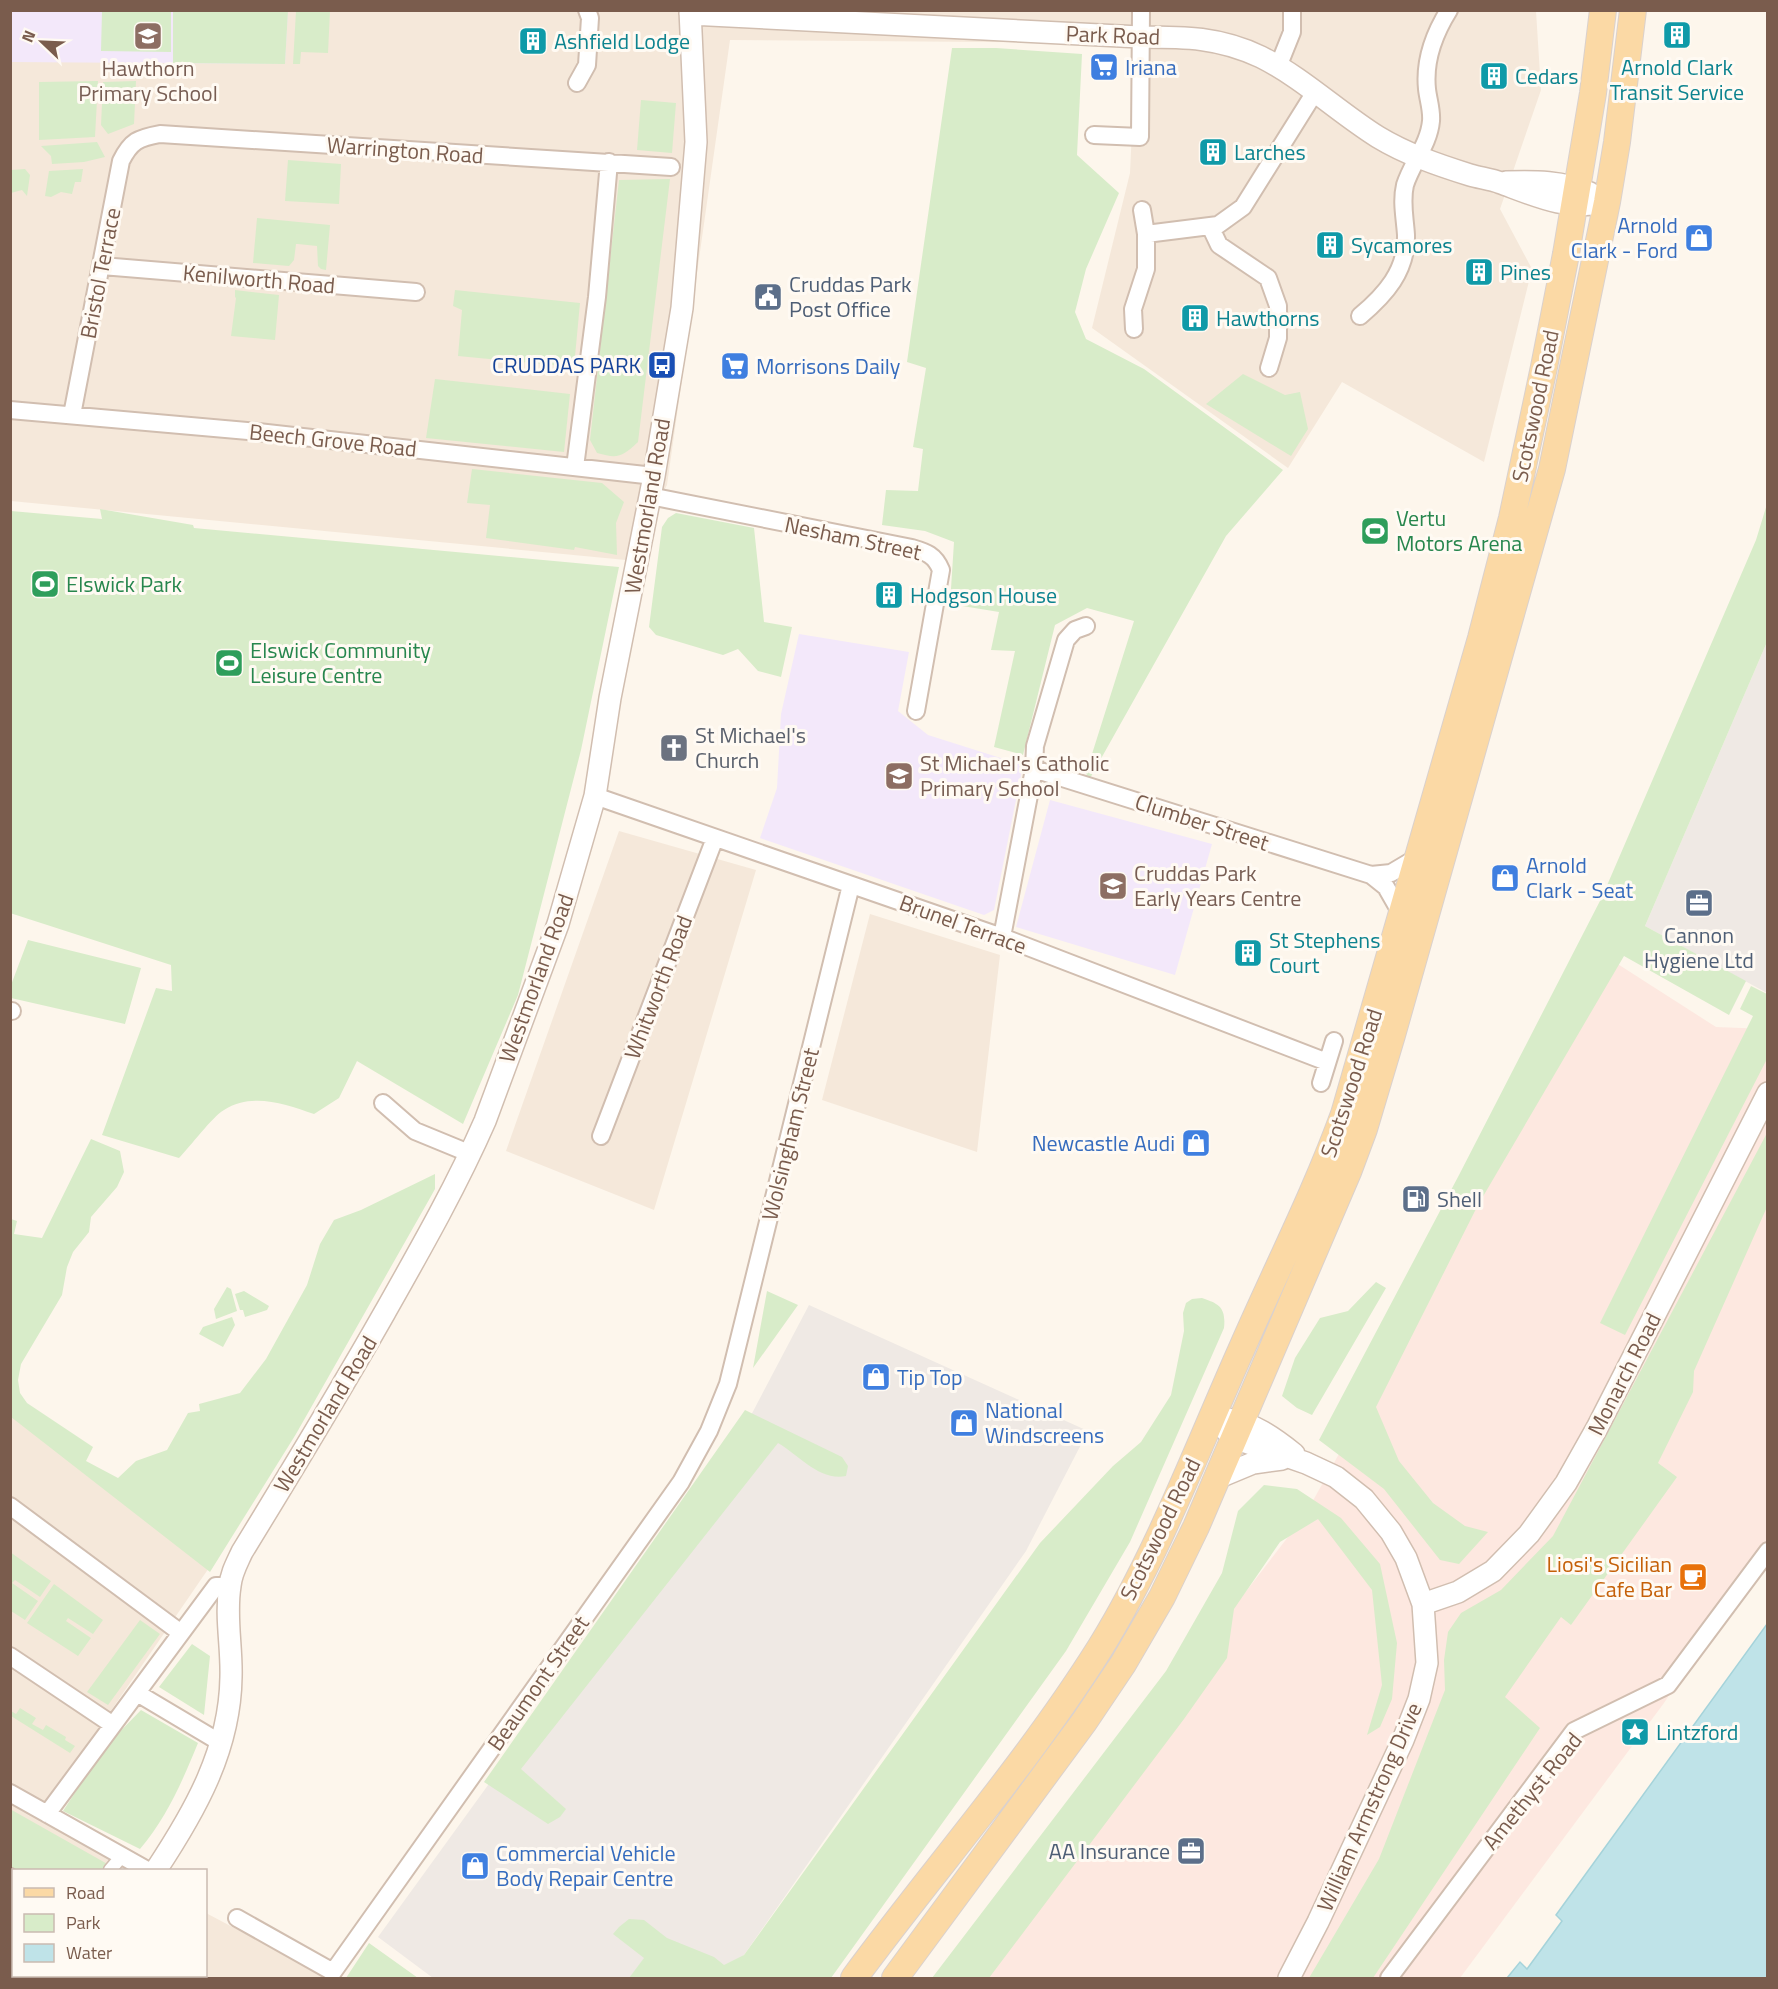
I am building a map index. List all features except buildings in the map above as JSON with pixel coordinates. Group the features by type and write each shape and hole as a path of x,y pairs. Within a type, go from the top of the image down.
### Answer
{"main road":[{"name":"Scotswood Road","path":"854,1978 1035,1741 1100,1648 1136,1584 1169,1516 1271,1281 1329,1157 1344,1114 1402,915 1481,638 1512,518 1544,367 1576,196 1593,93 1603,10"},
{"name":"Scotswood Road","path":"895,1978 1084,1722 1123,1664 1162,1597 1196,1527 1329,1219 1364,1129 1539,517 1564,413 1606,202 1618,131 1633,10"}],"street":[{"path":"577,83 587,65 590,18 587,10"},
{"path":"1094,135 1140,137 1141,10"},
{"path":"1278,67 1292,32 1292,10"},
{"path":"1360,316 1386,292 1395,279 1404,258 1406,236 1403,197 1416,157 1427,137 1431,122 1427,75 1430,52 1441,23 1449,10"},
{"name":"Park Road","path":"690,12 1140,37 1195,38 1230,45 1278,67 1378,137 1416,157 1499,182 1530,195 1576,196"},
{"name":"Westmorland Road","path":"157,1869 183,1829 205,1788 221,1743 231,1678 229,1586 233,1572 242,1552 321,1424 416,1257 471,1154 558,924 595,796 610,699 652,486 682,308 696,142 690,12"},
{"path":"1146,234 1218,225 1243,207 1315,92"},
{"name":"Warrington Road","path":"141,137 160,134 671,167"},
{"name":"Bristol Terrace","path":"72,415 121,161 128,147 141,137"},
{"path":"575,467 597,297 609,162"},
{"path":"1576,196 1591,206 1606,202"},
{"path":"1134,329 1132,309 1146,269 1146,234 1142,210"},
{"path":"1209,226 1219,245 1268,278 1278,306 1278,338 1269,368"},
{"name":"Kenilworth Road","path":"102,266 416,292"},
{"name":"Beech Grove Road","path":"10,410 258,432 575,467 652,486"},
{"name":"Nesham Street","path":"652,486 912,548 927,552 937,560 941,570 916,711"},
{"path":"1002,937 1034,769 1035,746 1066,640 1075,630 1086,626"},
{"name":"Clumber Street","path":"1034,769 1371,875 1386,887 1402,915"},
{"name":"Brunel Terrace","path":"595,796 1002,937 1327,1062"},
{"name":"Whitworth Road","path":"601,1136 715,838"},
{"path":"1371,875 1390,873 1418,857"},
{"name":"Wolsingham Street","path":"728,1384 851,885"},
{"path":"1321,1083 1334,1041"},
{"name":"Monarch Road","path":"1423,1604 1476,1584 1493,1571 1529,1534 1561,1490 1597,1428 1767,1093"},
{"path":"383,1103 415,1131 471,1154"},
{"name":"Beaumont Street","path":"237,1918 333,1972 681,1482 709,1431 728,1384"},
{"name":"William Armstrong Drive","path":"1212,1417 1297,1461 1336,1477 1364,1499 1391,1532 1406,1558 1423,1604 1427,1662 1419,1699 1403,1740 1318,1922 1288,1978"},
{"path":"1217,1478 1253,1463 1297,1461"},
{"path":"10,1506 181,1633"},
{"name":"Amethyst Road","path":"1389,1978 1574,1731 1668,1685 1767,1551"},
{"path":"47,1814 216,1586 229,1586"},
{"path":"10,1656 113,1725"},
{"path":"137,1693 221,1743"},
{"path":"10,1793 145,1869"},
{"path":"111,1869 122,1856"}],"shaded area":[{"path":"10,11 1536,11 1541,90 1500,209 1532,269 1484,462 1342,382 1288,468 1092,328 1130,173 1136,43 730,40 667,485 626,560 11,501"},
{"name":"Hawthorn Primary School","path":"11,11 288,11 285,64 11,62"},
{"name":"St Michael's Catholic Primary School","path":"799,634 909,652 898,711 928,735 1023,765 994,910 984,915 760,838 777,788 781,714"},
{"path":"1767,642 1767,993 1645,926"},
{"name":"Cruddas Park Early Years Centre","path":"1050,800 1212,844 1175,975 1016,927"},
{"path":"619,831 756,870 654,1210 506,1151"},
{"path":"870,914 1000,955 977,1152 822,1100"},
{"path":"1613,961 1716,1027 1767,1029 1767,1547 1664,1703 1460,1978 982,1978 1224,1620 1305,1515"},
{"path":"809,1305 1088,1431 1026,1551 744,1955 717,1978 433,1978 378,1937 738,1440"},
{"path":"10,1407 213,1562 38,1817 127,1869 12,1869 12,1977 207,1977 207,1914 329,1978 11,1978"}],"green space":[{"path":"102,11 171,11 171,52 101,51"},
{"path":"173,11 288,11 285,64 173,63"},
{"path":"296,11 330,11 328,53 301,52 300,64 293,64"},
{"path":"952,48 996,48 1082,54 1077,155 1119,193 1086,269 1075,312 1086,339 1144,369 1283,470 1226,536 1089,780 1086,773 1134,621 1087,608 1055,625 1023,755 994,747 1015,651 991,650 999,612 950,604 954,542 925,531 882,525 886,490 918,491 923,449 913,447 926,368 907,362"},
{"path":"98,81 95,137 39,140 39,82"},
{"path":"136,81 134,124 108,134 101,125 103,82"},
{"path":"641,100 676,103 672,153 637,150"},
{"path":"97,142 105,157 84,162 52,164 51,156 41,146"},
{"path":"288,160 341,164 339,204 285,201"},
{"path":"25,169 30,175 27,196 22,190 11,193 11,170"},
{"path":"83,169 81,182 75,182 72,194 61,192 51,197 45,196 49,171"},
{"path":"670,179 638,442 619,455 604,455 597,453 590,440 619,180"},
{"path":"257,218 330,225 326,270 318,266 317,246 298,244 296,244 294,260 289,266 253,263"},
{"path":"235,290 279,295 275,340 231,336"},
{"path":"455,290 580,303 574,367 458,356 462,310 453,306"},
{"path":"1243,374 1285,395 1300,392 1308,429 1291,456 1206,404"},
{"path":"435,379 570,394 564,452 426,438"},
{"path":"472,469 602,483 624,502 616,523 617,555 575,547 574,550 486,538 490,505 467,503"},
{"path":"1767,504 1767,642 1645,926 1746,981 1729,1015 1624,956 1478,1205 1376,1407 1399,1461 1433,1503 1465,1526 1488,1532 1459,1564 1440,1560 1384,1489 1319,1440 1602,897 1756,540"},
{"name":"Elswick Park","path":"100,509 193,525 194,528 619,567 581,750 518,995 463,1124 357,1061 339,1098 314,1114 269,1102 257,1101 235,1105 213,1119 179,1158 102,1135 156,988 172,991 171,965 10,913 11,511 102,519"},
{"path":"676,513 754,528 764,622 792,627 781,677 758,671 738,649 723,655 656,635 649,627 662,527 668,518"},
{"path":"28,940 141,968 125,1024 11,998 11,985"},
{"path":"1751,986 1767,994 1767,1059 1625,1335 1600,1323 1753,1016 1740,1009"},
{"path":"1767,1133 1767,1207 1694,1371 1693,1392 1658,1463 1677,1477 1571,1625 1561,1617 1505,1697 1540,1728 1373,1978 1309,1978 1379,1859 1445,1690 1444,1660 1448,1632 1461,1613 1501,1590 1553,1536"},
{"path":"91,1139 120,1151 124,1172 117,1187 91,1217 89,1232 73,1252 67,1267 62,1295 21,1364 18,1380 20,1393 27,1403 93,1447 86,1461 118,1478 136,1461 167,1450 188,1413 200,1411 199,1404 240,1393 266,1359 307,1285 320,1244 334,1220 361,1210 435,1174 435,1189 430,1198 296,1434 210,1572 11,1417 11,1219 17,1221 14,1234 42,1238"},
{"path":"1376,1282 1386,1288 1312,1415 1297,1408 1282,1396 1295,1358 1320,1318 1348,1311"},
{"path":"227,1287 231,1289 237,1311 216,1319 214,1309"},
{"path":"244,1291 269,1306 267,1310 245,1317 235,1294"},
{"path":"767,1291 798,1305 753,1368"},
{"path":"1202,1298 1213,1302 1223,1311 1224,1328 1130,1542 1066,1651 831,1978 629,1978 644,1958 613,1934 629,1919 644,1920 667,1938 714,1957 724,1965 744,1955 1040,1543 1113,1466 1141,1442 1171,1395 1184,1331 1183,1313 1186,1303 1192,1299"},
{"path":"232,1317 235,1325 223,1347 199,1334 203,1327"},
{"path":"745,1410 842,1457 848,1466 846,1476 836,1477 818,1471 778,1443 521,1769 566,1809 560,1817 548,1824 484,1782"},
{"path":"1264,1485 1297,1489 1341,1518 1380,1564 1397,1643 1392,1699 1380,1727 1367,1735 1382,1685 1372,1590 1318,1519 1280,1542 1234,1609 1227,1658 1184,1719 989,1978 932,1978 1166,1671 1222,1573 1238,1511"},
{"path":"10,1552 51,1581 40,1597 15,1580 12,1583 38,1601 25,1620 11,1611"},
{"path":"54,1584 103,1620 93,1634 68,1618 66,1621 91,1638 78,1656 27,1623"},
{"path":"140,1620 160,1634 108,1705 87,1692"},
{"path":"192,1644 210,1656 204,1715 159,1687"},
{"path":"20,1708 36,1718 32,1724 43,1730 46,1725 66,1737 65,1740 75,1746 70,1753 11,1716 11,1711 16,1714"},
{"path":"141,1710 198,1743 166,1812 140,1849 63,1811 105,1747"},
{"path":"10,1809 116,1869 12,1869 12,1977 60,1977 11,1978"},
{"path":"369,1943 418,1978 346,1978"}],"water":[{"path":"1767,1624 1767,1978 1507,1978 1520,1962 1527,1969 1562,1921 1556,1915"}],"place":[{"name":"Arnold Clark Transit Service","path":"1677,35"},
{"name":"Hawthorn Primary School","path":"148,36"},
{"name":"Ashfield Lodge","path":"533,41"},
{"name":"Iriana","path":"1104,67"},
{"name":"Cedars","path":"1494,76"},
{"name":"Larches","path":"1213,152"},
{"name":"Arnold Clark - Ford","path":"1699,238"},
{"name":"Sycamores","path":"1330,245"},
{"name":"Pines","path":"1479,272"},
{"name":"Cruddas Park Post Office","path":"768,297"},
{"name":"Hawthorns","path":"1195,318"},
{"name":"CRUDDAS PARK","path":"662,365"},
{"name":"Morrisons Daily","path":"735,366"},
{"name":"Vertu Motors Arena","path":"1375,531"},
{"name":"Elswick Park","path":"45,584"},
{"name":"Hodgson House","path":"889,595"},
{"name":"Elswick Community Leisure Centre","path":"229,663"},
{"name":"St Michael's Church","path":"674,748"},
{"name":"St Michael's Catholic Primary School","path":"899,776"},
{"name":"Arnold Clark - Seat","path":"1505,878"},
{"name":"Cruddas Park Early Years Centre","path":"1113,886"},
{"name":"Cannon Hygiene Ltd","path":"1699,903"},
{"name":"St Stephens Court","path":"1248,953"},
{"name":"Newcastle Audi","path":"1196,1143"},
{"name":"Shell","path":"1416,1199"},
{"name":"Tip Top","path":"876,1377"},
{"name":"National Windscreens","path":"964,1423"},
{"name":"Liosi's Sicilian Cafe Bar","path":"1693,1577"},
{"name":"Lintzford","path":"1635,1732"},
{"name":"AA Insurance","path":"1191,1851"},
{"name":"Commercial Vehicle Body Repair Centre","path":"475,1866"}]}
